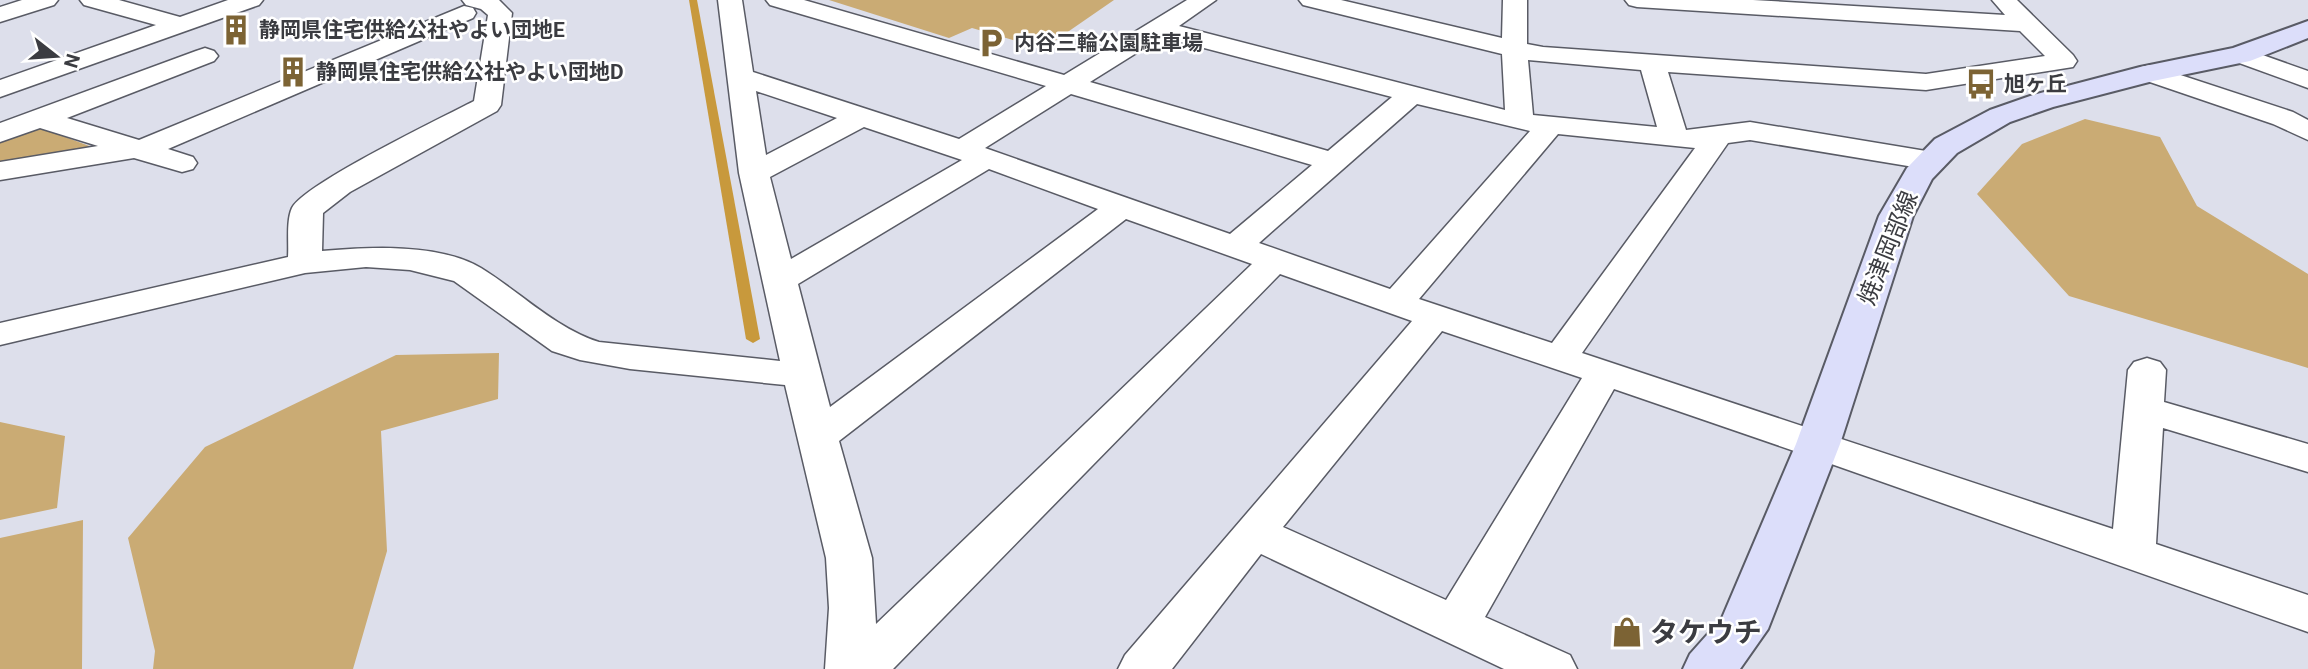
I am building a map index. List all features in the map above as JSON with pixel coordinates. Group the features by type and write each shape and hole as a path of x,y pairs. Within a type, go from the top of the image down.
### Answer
{"main road":[{"name":"焼津岡部線","path":"1709,669 1743,629 1818,443 1895,216 1918,175 1931,161 1946,146 2000,116 2043,101 2150,73 2241,55 2308,29"}],"street":[{"path":"0,15 46,0"},
{"path":"92,0 183,25"},
{"path":"0,89 251,0"},
{"path":"730,0 754,173 817,438 849,558 853,608 850,669"},
{"path":"778,0 1334,162"},
{"path":"780,279 974,154 1067,83 1204,0"},
{"path":"1311,0 1543,55 1926,82 2064,61 2004,0"},
{"path":"1515,0 1514,49 1535,125"},
{"path":"1637,0 2027,24"},
{"path":"0,171 137,150 469,7 489,4 500,13 487,105 316,200 307,210 305,263"},
{"path":"1157,28 1535,125 1674,137 1717,138 1750,131 1931,161"},
{"path":"2241,55 2308,80"},
{"path":"0,133 205,56"},
{"path":"90,58 153,76"},
{"path":"1652,63 1674,137"},
{"path":"2150,73 2283,118 2308,131"},
{"path":"741,77 974,154 1436,317 1818,443 2308,614"},
{"path":"1236,246 1412,94"},
{"path":"40,118 181,163"},
{"path":"754,173 859,118"},
{"path":"1396,303 1535,125"},
{"path":"1560,358 1717,138"},
{"path":"817,438 1122,206"},
{"path":"0,334 305,263 366,257 444,265 466,274 565,343 584,349 630,358 802,375"},
{"path":"862,669 1276,260"},
{"path":"1143,669 1254,532 1436,317"},
{"path":"1456,625 1604,373"},
{"path":"2133,554 2146,389 2308,458"},
{"path":"1254,532 1552,669"}],"shaded area":[{"path":"829,0 1114,0 1043,49 972,28 949,38"},
{"path":"2085,119 2160,137 2197,206 2308,274 2308,368 2069,296 1977,194 2022,144"},
{"path":"36,126 100,150 0,167 0,140"},
{"path":"499,353 498,399 381,431 387,551 353,669 153,669 155,651 128,538 205,447 396,355"},
{"path":"0,422 65,436 57,508 0,520"},
{"path":"83,520 82,669 0,669 0,538"}],"waterway":[{"path":"693,0 753,339"}],"place":[{"name":"静岡県住宅供給公社やよい団地E","path":"236,30"},
{"name":"内谷三輪公園駐車場","path":"991,43"},
{"name":"静岡県住宅供給公社やよい団地D","path":"293,72"},
{"name":"旭ヶ丘","path":"1981,84"},
{"name":"タケウチ","path":"1627,632"}]}
